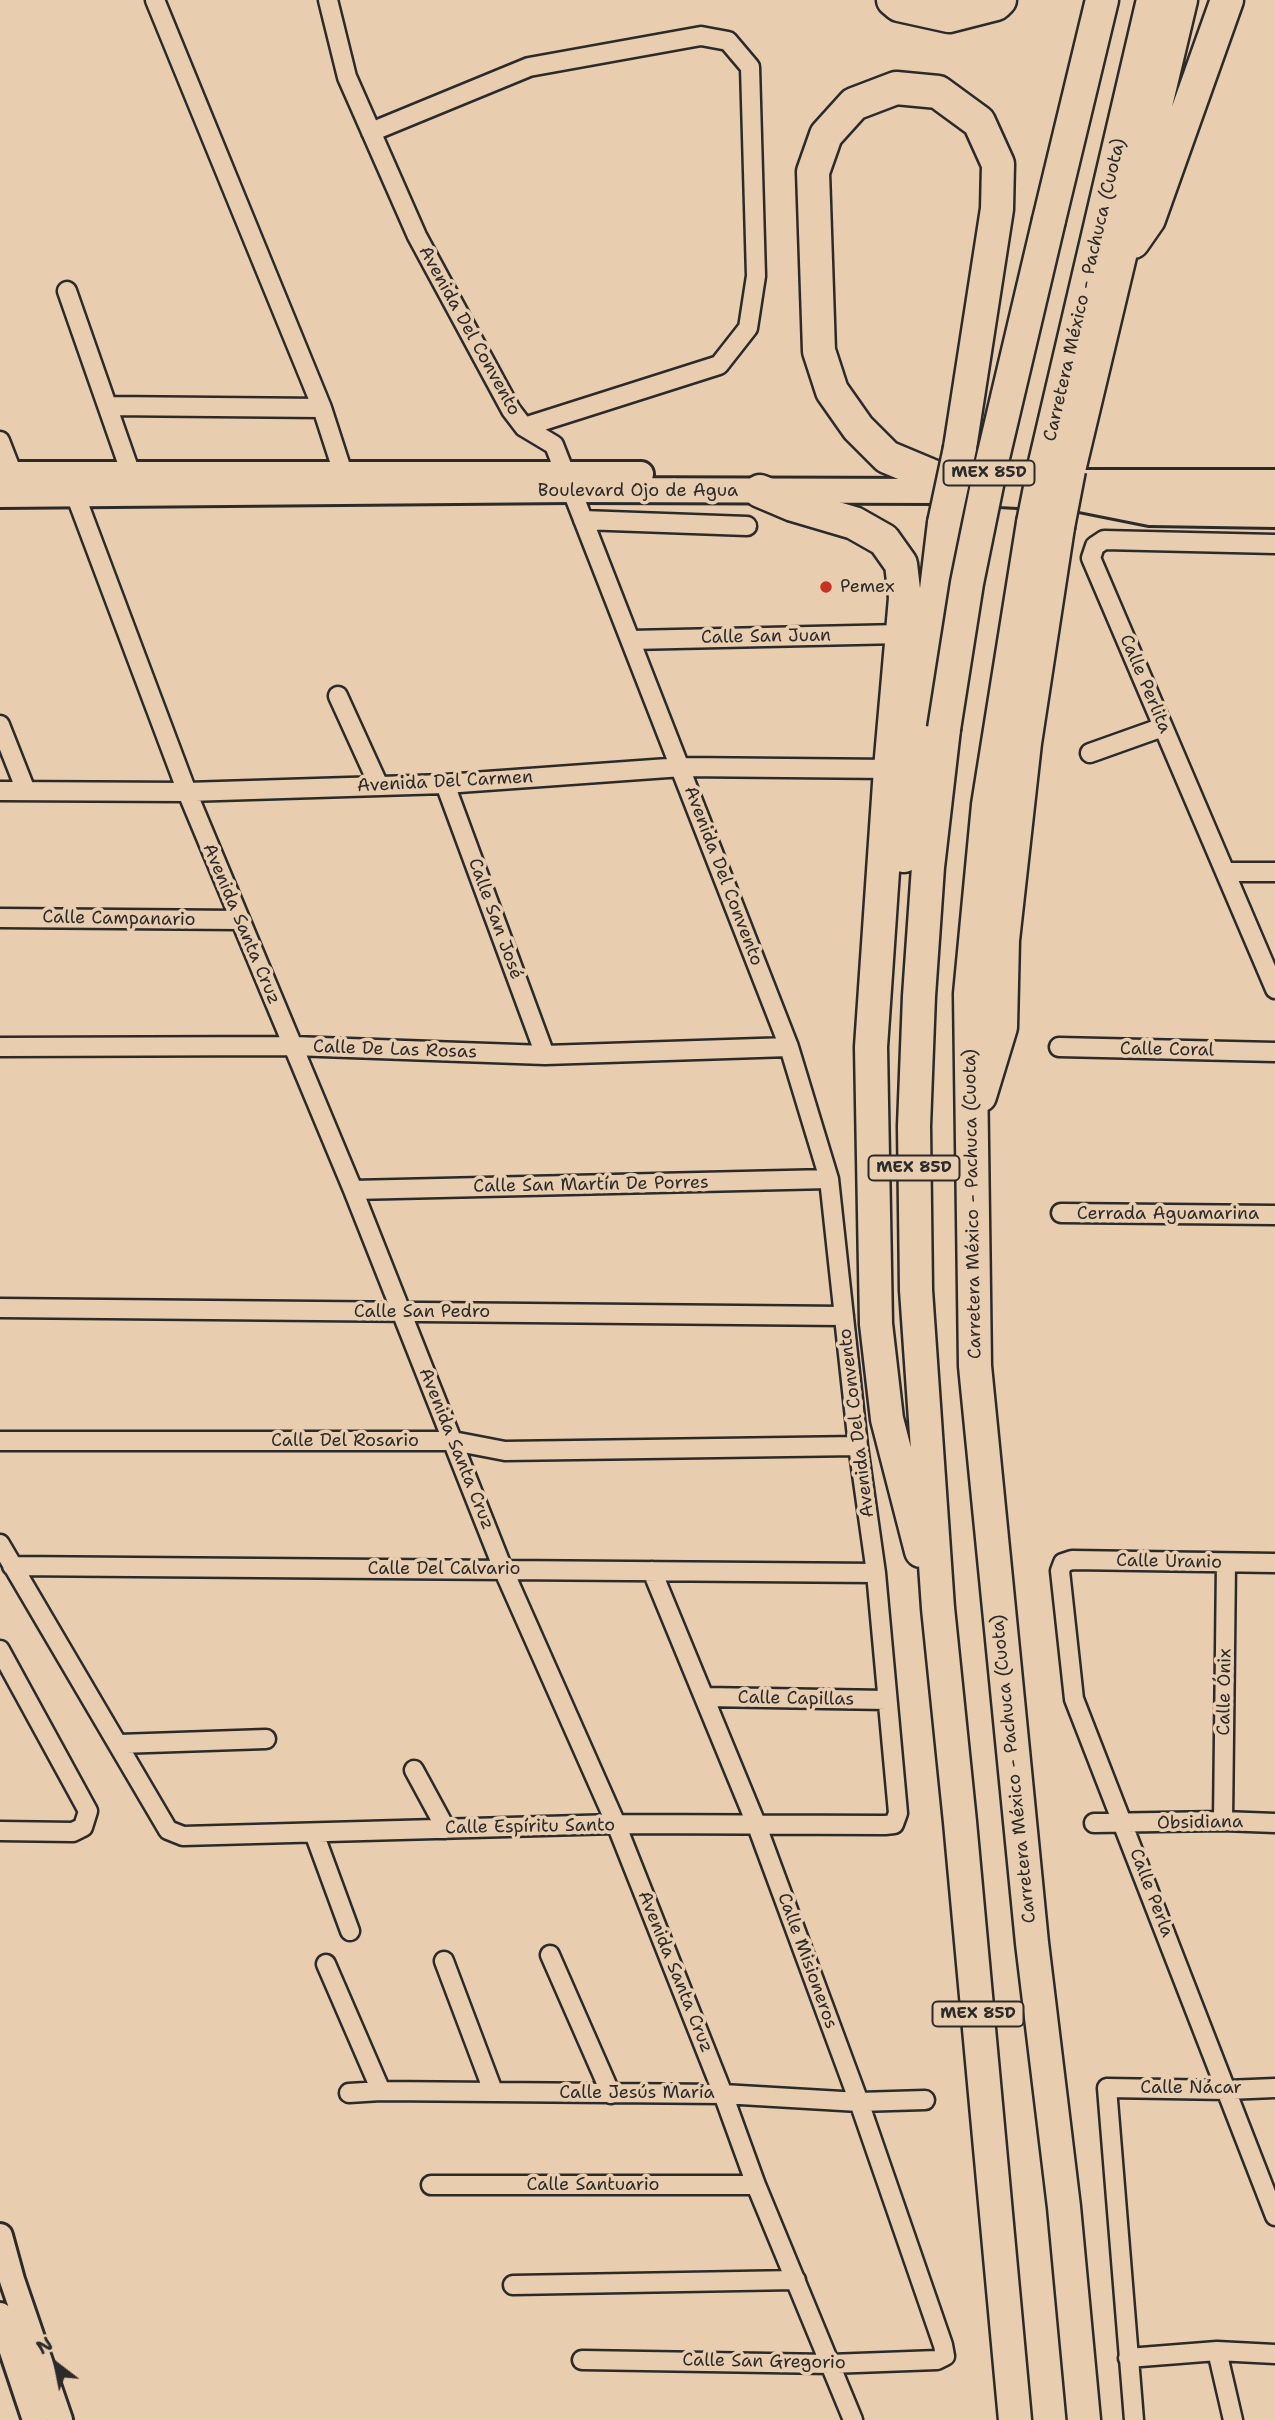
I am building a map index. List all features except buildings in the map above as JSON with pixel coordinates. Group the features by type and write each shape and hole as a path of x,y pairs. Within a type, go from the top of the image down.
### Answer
{"highway":[{"path":"893,0 899,5 949,16 996,4 1000,0"},
{"name":"MEX 85D","path":"1015,2420 938,1608 916,1290 914,1214 919,996 928,867 944,729 967,583 987,483 1102,0"},
{"name":"Carretera México - Pachuca (Cuota)","path":"1084,2420 1064,2207 1032,1943 975,1366 970,995 988,805 1153,0"},
{"path":"1057,467 1118,262 1181,0"},
{"path":"1118,262 1149,219 1227,0"},
{"path":"872,1047 888,982 944,523 960,447 997,209 998,164 979,122 937,92 895,88 854,104 826,135 813,172 819,351 832,391 858,428 887,457 942,480"},
{"path":"760,491 793,505 854,523 884,540 901,564 905,598 890,769 872,1047 876,1324 887,1419 938,1608"}],"main road":[{"name":"Boulevard Ojo de Agua","path":"72,484 131,474 344,473 760,491 942,491 1075,498 1150,513 1275,516"},
{"name":"Boulevard Ojo de Agua","path":"8,485 942,480 1275,482"},
{"path":"1112,483 1153,497 1275,497"},
{"path":"0,2236 12,2280 60,2420"},
{"path":"0,2315 35,2420"}],"street":[{"path":"155,0 322,408 344,473"},
{"name":"Avenida Del Convento","path":"328,0 347,77 417,236 511,410 524,427 554,445 682,767 789,1047 829,1179 858,1446 876,1573 898,1813 894,1824"},
{"path":"372,132 529,67 701,36 728,41 750,67 756,276 748,328 719,365 524,427"},
{"path":"67,291 131,474"},
{"path":"108,406 322,408"},
{"path":"0,441 8,485"},
{"name":"Avenida Santa Cruz","path":"72,484 187,792 353,1190 503,1569 616,1824 723,2094 756,2185 853,2420"},
{"path":"583,520 747,526"},
{"name":"Calle Perlita","path":"1275,544 1104,540 1095,546 1091,558 1275,989"},
{"name":"Calle San Juan","path":"631,640 901,634"},
{"path":"338,696 379,786"},
{"path":"0,725 26,791"},
{"path":"1090,753 1163,727"},
{"name":"Avenida Del Carmen","path":"0,792 187,792 445,784 682,767 890,769"},
{"name":"Calle San José","path":"445,784 545,1055"},
{"path":"1225,872 1275,872"},
{"name":"Calle Campanario","path":"0,918 239,920"},
{"name":"Calle De Las Rosas","path":"0,1047 293,1046 545,1055 789,1047"},
{"name":"Calle Coral","path":"1059,1047 1275,1052"},
{"name":"Calle San Martín De Porres","path":"353,1190 829,1179"},
{"name":"Cerrada Aguamarina","path":"1061,1213 1275,1215"},
{"name":"Calle San Pedro","path":"0,1308 844,1316"},
{"name":"Calle Del Rosario","path":"0,1441 453,1441 505,1451 858,1446"},
{"path":"0,1544 119,1744 266,1739"},
{"name":"Calle Uranio","path":"1062,1563 1072,1560 1275,1563"},
{"name":"Calle Perla","path":"1062,1563 1060,1571 1074,1699 1275,2216"},
{"name":"Calle Ónix","path":"1223,1821 1226,1563"},
{"name":"Calle Del Calvario","path":"12,1566 876,1573"},
{"name":"Calle Misioneros","path":"652,1572 757,1826 859,2102 945,2356"},
{"path":"0,1650 88,1811 83,1827 73,1832 0,1830"},
{"name":"Calle Capillas","path":"705,1697 887,1700"},
{"name":"Calle Espíritu Santo","path":"119,1744 169,1830 183,1836 616,1824 894,1824"},
{"path":"414,1770 446,1829"},
{"name":"Obsidiana","path":"1094,1823 1223,1821 1273,1828"},
{"path":"314,1833 350,1931"},
{"path":"550,1955 611,2094"},
{"path":"444,1961 494,2091"},
{"path":"326,1964 381,2091"},
{"name":"Calle Nácar","path":"1128,2358 1107,2088 1275,2088"},
{"name":"Calle Jesús María","path":"349,2093 494,2091 723,2094 859,2102 925,2100"},
{"name":"Calle Santuario","path":"430,2185 756,2185"},
{"path":"513,2285 796,2280"},
{"path":"1217,2351 1233,2420"},
{"path":"1134,2420 1128,2358 1217,2351 1275,2354"},
{"name":"Calle San Gregorio","path":"582,2360 830,2364 937,2360 945,2356"}],"place":[{"name":"Pemex","path":"826,587"}]}
